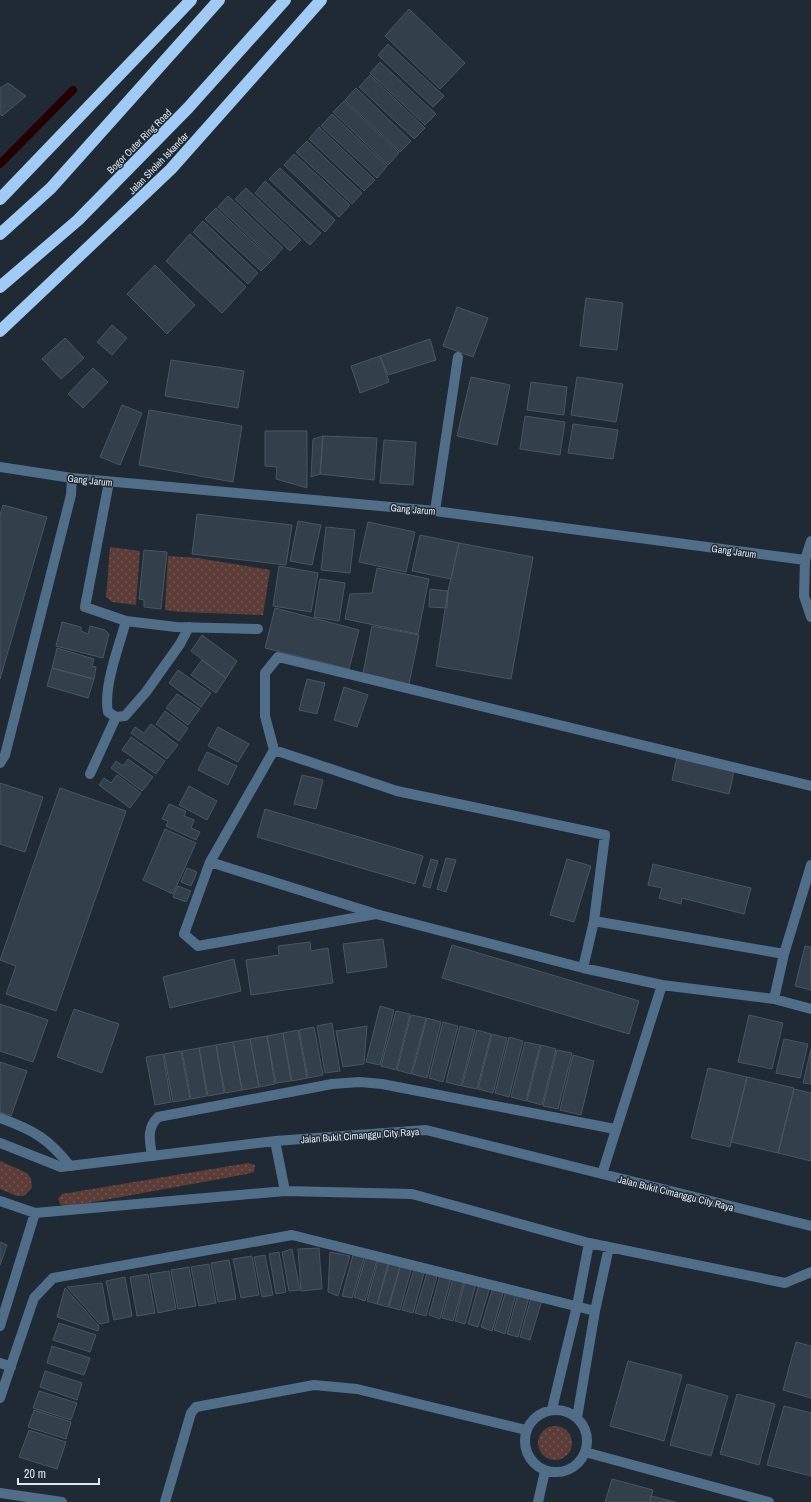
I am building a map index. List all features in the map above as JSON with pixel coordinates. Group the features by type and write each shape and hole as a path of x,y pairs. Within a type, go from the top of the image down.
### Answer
{"highway":[{"path":"0,199 191,0"},
{"path":"0,234 51,188 219,0"},
{"name":"Bogor Outer Ring Road","path":"0,287 78,220 188,108 285,0"},
{"name":"Jalan Sholeh Iskandar","path":"0,332 171,169 322,0"}],"street":[{"path":"435,511 458,357"},
{"name":"Gang Jarum","path":"0,467 109,482 435,511 805,560"},
{"path":"0,763 5,755 70,495 72,478"},
{"path":"109,482 85,607 126,621 189,627 258,629"},
{"path":"811,541 805,560 804,596 811,617"},
{"path":"126,621 110,680 106,704 108,712 116,717 125,716 146,692 180,644 189,627"},
{"path":"376,914 198,946 184,934 210,862 274,750 265,716 265,673 278,657 811,786"},
{"path":"90,774 116,717"},
{"path":"274,750 396,791 606,835 594,922 583,968"},
{"path":"210,862 376,914 583,968 662,985 774,999 811,1009"},
{"path":"774,999 784,954 811,865"},
{"path":"594,922 784,954"},
{"path":"602,1174 615,1129 662,985"},
{"path":"152,1156 149,1132 153,1122 158,1117 332,1084 360,1082 382,1084 615,1129"},
{"path":"0,1118 30,1129 56,1148 70,1166"},
{"name":"Jalan Bukit Cimanggu City Raya","path":"0,1143 61,1167 275,1141 426,1130 811,1226"},
{"path":"275,1141 286,1191"},
{"path":"0,1201 35,1213 286,1191 412,1194 609,1248 785,1283 811,1272"},
{"path":"0,1326 35,1213"},
{"path":"0,1398 34,1298 53,1278 292,1235 595,1311"},
{"path":"552,1409 577,1306 589,1243"},
{"path":"577,1418 595,1311 609,1248"},
{"path":"0,1363 11,1367"},
{"path":"165,1502 191,1413 196,1407 314,1385 357,1389 526,1430"},
{"path":"552,1409 565,1411 577,1418 586,1434 585,1452 579,1463 569,1470 557,1473 545,1471 534,1465 527,1455 524,1442 526,1430 536,1416 552,1409"},
{"path":"585,1452 769,1502"},
{"path":"538,1502 545,1471"},
{"path":"0,1493 62,1502"}],"shaded area":[{"path":"110,547 140,551 136,605 112,602 106,597"},
{"path":"168,556 198,558 270,570 263,615 165,610"},
{"path":"0,1161 27,1173 31,1178 32,1188 24,1196 17,1196 0,1189"},
{"path":"248,1163 255,1165 254,1172 66,1207 60,1204 58,1199 62,1194"},
{"path":"552,1426 558,1426 567,1431 571,1437 571,1449 567,1455 558,1460 552,1460 543,1455 538,1446 538,1440 543,1431"}],"building":[{"path":"409,9 465,63 440,89 385,36"},
{"path":"388,44 444,96 433,107 378,55"},
{"path":"380,62 436,114 425,125 370,73"},
{"path":"370,75 425,128 414,139 359,87"},
{"path":"8,83 26,96 2,116 0,114 0,88"},
{"path":"356,88 411,141 400,152 345,100"},
{"path":"344,101 399,153 388,165 333,112"},
{"path":"332,114 387,166 377,178 321,126"},
{"path":"319,127 375,180 364,191 309,139"},
{"path":"307,141 362,193 352,204 296,152"},
{"path":"294,154 350,205 339,217 284,165"},
{"path":"280,168 335,220 325,232 269,179"},
{"path":"265,181 321,233 310,245 255,193"},
{"path":"246,188 301,240 290,251 235,199"},
{"path":"228,196 283,248 273,259 218,207"},
{"path":"216,208 272,260 261,271 205,219"},
{"path":"203,221 258,273 248,284 193,232"},
{"path":"190,234 246,287 222,313 166,261"},
{"path":"155,265 195,305 167,334 127,294"},
{"path":"586,298 623,303 617,350 580,346"},
{"path":"457,307 488,318 473,357 443,346"},
{"path":"112,325 127,338 112,355 97,342"},
{"path":"65,338 84,358 61,379 42,359"},
{"path":"430,339 436,360 388,375 380,356"},
{"path":"380,356 389,382 360,393 351,366"},
{"path":"171,360 244,371 238,408 165,396"},
{"path":"93,368 108,382 83,408 68,394"},
{"path":"471,377 510,385 497,445 457,436"},
{"path":"577,377 623,384 616,422 571,415"},
{"path":"531,382 567,387 564,415 527,410"},
{"path":"122,405 142,413 120,465 100,457"},
{"path":"149,410 242,426 233,482 139,465"},
{"path":"525,416 565,422 560,455 520,449"},
{"path":"573,424 618,430 613,459 568,453"},
{"path":"265,431 307,431 307,488 276,479 277,467 265,466"},
{"path":"323,436 377,438 374,480 320,474"},
{"path":"323,436 320,474 311,477 313,439"},
{"path":"384,440 416,442 413,485 380,483"},
{"path":"3,505 47,517 0,679 0,515"},
{"path":"197,514 292,525 286,565 192,554"},
{"path":"298,521 321,525 312,565 290,561"},
{"path":"368,522 415,532 406,572 359,562"},
{"path":"326,527 355,530 350,573 321,570"},
{"path":"420,535 459,543 451,579 412,571"},
{"path":"459,543 533,557 511,679 436,666 448,591"},
{"path":"144,550 167,552 161,609 144,607 144,600 139,599"},
{"path":"279,566 318,573 311,612 273,606"},
{"path":"377,568 429,579 418,634 345,619 350,594 372,593"},
{"path":"320,579 345,583 339,621 314,617"},
{"path":"430,589 448,591 447,608 429,607"},
{"path":"275,608 359,630 349,669 265,648"},
{"path":"62,622 81,627 81,631 88,634 90,626 105,630 109,634 103,658 56,646"},
{"path":"372,626 419,635 409,684 363,674"},
{"path":"202,635 237,661 226,678 191,651"},
{"path":"57,648 94,659 92,666 96,667 94,679 52,668"},
{"path":"202,660 226,678 216,693 191,675"},
{"path":"52,668 94,679 88,698 47,686"},
{"path":"178,670 211,693 201,707 169,683"},
{"path":"307,679 325,683 317,714 299,710"},
{"path":"344,687 368,695 357,727 334,720"},
{"path":"177,694 200,709 188,725 166,708"},
{"path":"165,711 188,728 179,741 156,724"},
{"path":"151,724 178,745 167,759 131,733 135,727 144,733"},
{"path":"218,727 249,744 238,762 208,746"},
{"path":"131,737 165,761 156,774 122,750"},
{"path":"207,752 237,766 228,785 198,770"},
{"path":"677,757 734,771 729,794 672,780"},
{"path":"128,759 153,777 142,791 111,768 116,761 123,766"},
{"path":"117,775 141,793 130,808 99,785 104,778 111,783"},
{"path":"302,775 323,780 316,809 294,804"},
{"path":"0,783 43,797 25,852 0,844"},
{"path":"189,786 217,801 207,820 179,805"},
{"path":"60,788 126,811 56,1011 6,994 16,966 0,960"},
{"path":"169,804 186,811 184,816 194,820 191,828 200,832 196,840 166,826 168,821 162,819"},
{"path":"265,809 423,856 415,884 257,837"},
{"path":"165,829 196,843 173,894 143,880"},
{"path":"446,858 456,860 446,892 437,889"},
{"path":"431,859 438,861 430,888 423,886"},
{"path":"567,859 591,866 574,922 550,915"},
{"path":"653,864 751,888 744,914 682,898 681,904 659,898 662,888 648,885"},
{"path":"187,868 197,872 191,886 181,882"},
{"path":"178,886 191,891 186,902 173,897"},
{"path":"383,939 387,967 347,973 343,944"},
{"path":"310,942 311,951 328,948 333,983 251,995 246,960 279,955 278,946"},
{"path":"452,945 639,1001 629,1034 442,978"},
{"path":"805,946 811,947 811,990 795,986"},
{"path":"234,959 241,991 170,1008 163,977"},
{"path":"0,1004 48,1020 33,1062 0,1051"},
{"path":"380,1006 394,1010 380,1065 366,1062"},
{"path":"74,1009 119,1024 102,1073 57,1057"},
{"path":"396,1011 410,1014 396,1070 381,1066"},
{"path":"411,1015 426,1018 411,1074 397,1070"},
{"path":"749,1015 783,1023 772,1069 738,1062"},
{"path":"427,1018 441,1022 427,1078 412,1074"},
{"path":"443,1022 458,1026 443,1082 429,1078"},
{"path":"332,1023 340,1071 325,1073 317,1026"},
{"path":"367,1026 364,1064 343,1067 336,1031"},
{"path":"460,1026 475,1030 461,1086 446,1082"},
{"path":"314,1027 323,1075 308,1078 299,1030"},
{"path":"298,1030 307,1078 292,1081 283,1033"},
{"path":"477,1030 491,1034 477,1089 462,1086"},
{"path":"283,1033 291,1081 276,1083 267,1036"},
{"path":"492,1034 507,1038 493,1093 478,1089"},
{"path":"267,1036 275,1084 259,1087 250,1039"},
{"path":"509,1037 523,1041 509,1097 495,1093"},
{"path":"250,1039 259,1087 242,1090 233,1042"},
{"path":"784,1039 808,1044 800,1078 776,1073"},
{"path":"233,1042 242,1090 225,1093 216,1045"},
{"path":"525,1042 540,1045 526,1101 511,1097"},
{"path":"216,1045 224,1093 208,1096 199,1048"},
{"path":"541,1045 556,1049 542,1105 527,1101"},
{"path":"199,1048 207,1096 191,1099 182,1051"},
{"path":"811,1049 811,1084 803,1083"},
{"path":"557,1050 572,1053 558,1109 543,1106"},
{"path":"181,1051 190,1099 173,1102 164,1054"},
{"path":"163,1054 171,1102 155,1105 146,1057"},
{"path":"573,1055 594,1061 581,1115 560,1110"},
{"path":"0,1062 27,1071 11,1116 0,1112"},
{"path":"708,1068 747,1077 730,1147 691,1138"},
{"path":"747,1077 794,1088 778,1153 731,1142"},
{"path":"794,1089 811,1093 811,1161 778,1153"},
{"path":"0,1242 7,1245 0,1265"},
{"path":"319,1248 322,1289 301,1291 298,1249"},
{"path":"292,1249 300,1290 289,1291 282,1252"},
{"path":"279,1252 286,1292 276,1294 269,1254"},
{"path":"330,1252 350,1256 338,1296 328,1292"},
{"path":"265,1255 273,1295 262,1297 254,1257"},
{"path":"353,1255 364,1258 352,1298 342,1296"},
{"path":"252,1256 259,1295 241,1298 233,1259"},
{"path":"366,1257 377,1260 365,1301 354,1297"},
{"path":"229,1260 236,1299 218,1302 211,1263"},
{"path":"378,1261 388,1264 377,1304 367,1301"},
{"path":"209,1264 216,1303 199,1306 191,1267"},
{"path":"389,1264 400,1267 388,1307 377,1304"},
{"path":"189,1267 196,1306 178,1309 171,1270"},
{"path":"400,1267 411,1270 400,1310 389,1307"},
{"path":"414,1269 424,1273 413,1313 402,1310"},
{"path":"169,1271 176,1309 158,1313 150,1274"},
{"path":"427,1273 437,1276 426,1316 415,1313"},
{"path":"148,1274 155,1313 137,1316 130,1277"},
{"path":"440,1275 451,1278 440,1319 429,1315"},
{"path":"125,1277 132,1316 114,1320 106,1281"},
{"path":"453,1278 464,1281 453,1321 442,1318"},
{"path":"465,1281 476,1284 465,1324 455,1321"},
{"path":"102,1283 109,1322 100,1324 67,1287"},
{"path":"479,1284 490,1287 478,1327 468,1324"},
{"path":"493,1287 504,1290 492,1331 481,1327"},
{"path":"65,1288 99,1326 98,1331 57,1317"},
{"path":"506,1291 516,1294 505,1334 494,1330"},
{"path":"518,1294 529,1297 518,1337 507,1334"},
{"path":"531,1298 542,1300 530,1340 520,1337"},
{"path":"59,1323 96,1335 90,1352 53,1340"},
{"path":"796,1342 811,1346 811,1398 783,1390"},
{"path":"52,1346 90,1358 84,1375 47,1363"},
{"path":"628,1361 682,1375 664,1441 610,1426"},
{"path":"45,1371 82,1383 77,1400 40,1387"},
{"path":"687,1384 728,1396 711,1456 670,1445"},
{"path":"39,1391 77,1403 71,1420 33,1408"},
{"path":"737,1394 775,1404 759,1465 720,1454"},
{"path":"784,1406 811,1413 811,1476 767,1465"},
{"path":"34,1410 71,1422 66,1439 28,1427"},
{"path":"29,1430 66,1442 57,1469 19,1457"},
{"path":"612,1479 653,1490 650,1502 605,1502"},
{"path":"651,1496 675,1502 650,1502"}],"waterway":[{"path":"0,164 73,90"}]}
